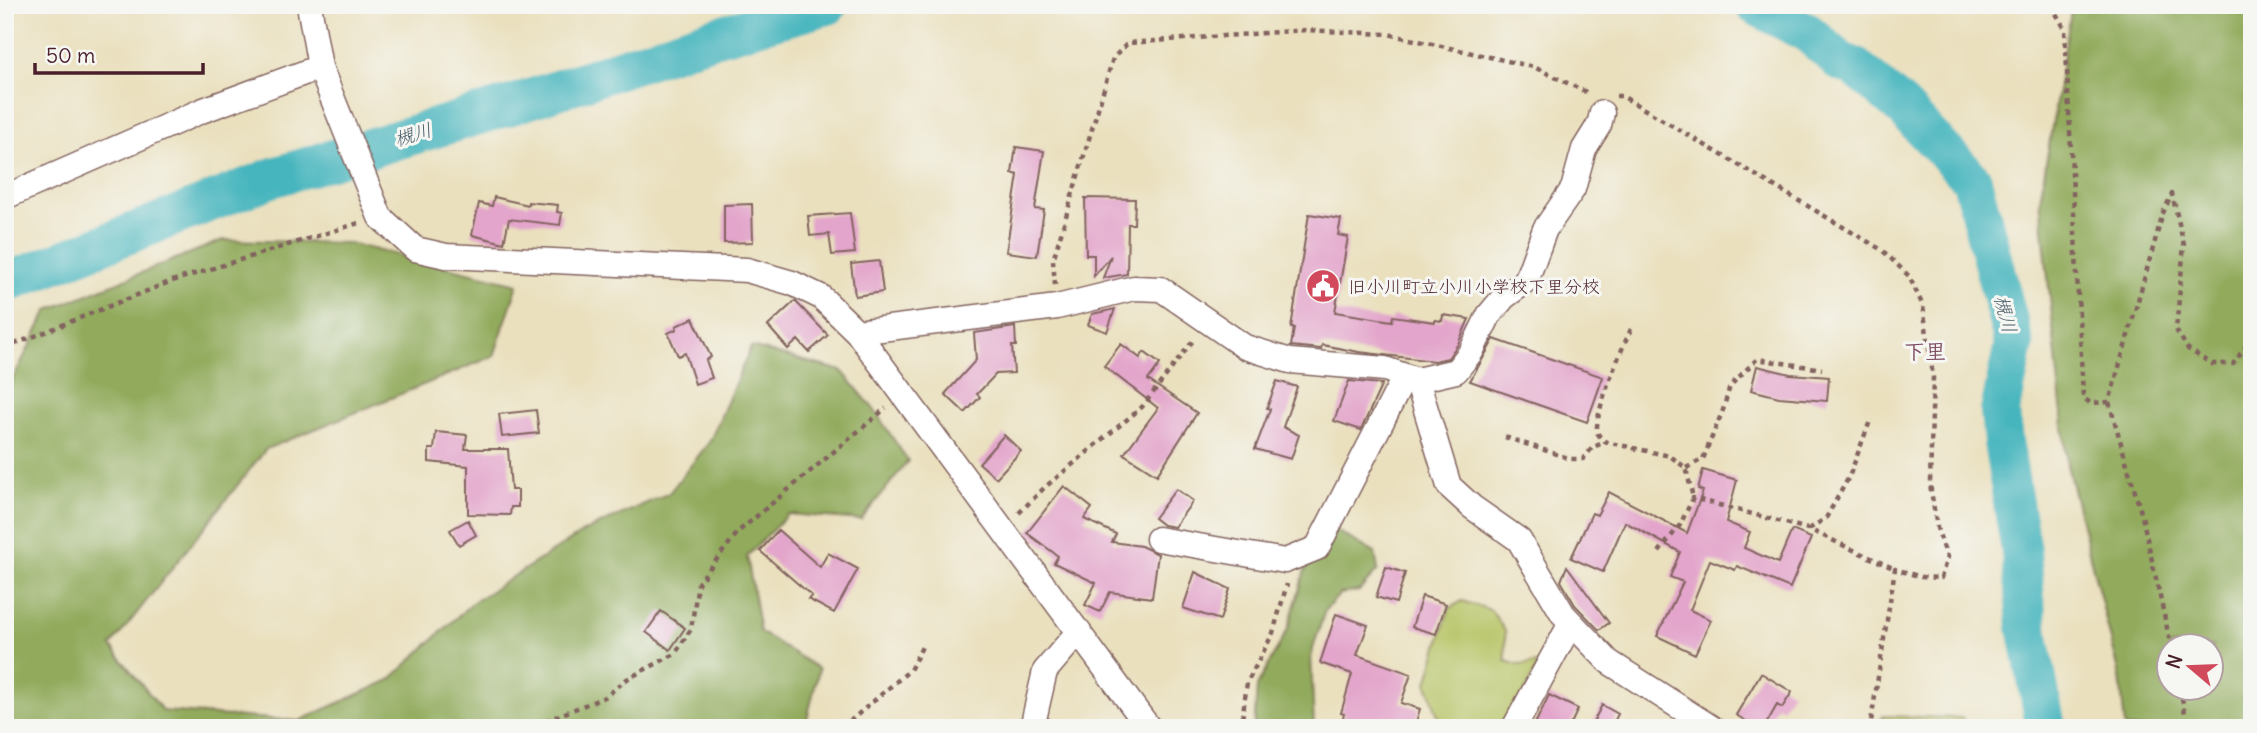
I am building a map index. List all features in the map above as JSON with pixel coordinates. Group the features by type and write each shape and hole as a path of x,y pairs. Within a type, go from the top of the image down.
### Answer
{"street":[{"path":"309,5 323,73 379,213 415,249 446,256 747,270 792,283 821,297 857,332 1149,728"},
{"path":"5,197 201,111 323,73"},
{"path":"857,332 1057,307 1134,288 1160,289 1245,348 1290,361 1385,369 1411,378 1456,370 1471,352 1489,315 1504,297 1526,281 1545,229 1573,189 1584,149 1599,125 1600,105"},
{"path":"1158,539 1285,561 1317,548 1411,378"},
{"path":"1411,378 1449,486 1472,507 1519,540 1563,614 1609,662 1712,728"},
{"path":"1514,728 1571,623"},
{"path":"1032,728 1045,671 1079,631"}],"path":[{"path":"2051,5 2065,29 2083,397 2090,402 2109,402"},
{"path":"1057,307 1053,260 1113,58 1128,43 1306,30 1388,34 1534,67 1600,105 1622,96 1882,250 1909,276 1923,306 1932,365 1930,484 1937,528 1947,557 1941,578 1921,577 1895,569 1808,529 1693,498"},
{"path":"2168,632 2142,516 2109,402 2163,213 2172,194 2184,245 2176,330 2188,349 2213,364 2233,363 2252,338"},
{"path":"5,348 172,281 379,213"},
{"path":"1007,536 1021,509 1142,407 1166,379 1207,321"},
{"path":"1631,329 1614,369 1597,422 1598,434 1606,442 1670,456 1686,468 1693,498 1680,525 1659,552"},
{"path":"1686,468 1703,459 1730,386 1757,359 1822,369"},
{"path":"527,728 605,697 627,679 675,653 691,629 698,583 739,531 903,394"},
{"path":"1808,529 1826,518 1849,477 1870,421"},
{"path":"1504,438 1571,458 1583,459 1593,447 1606,442"},
{"path":"1241,728 1247,683 1273,633 1294,558"},
{"path":"1870,728 1895,569"},
{"path":"842,728 910,670 924,643"},
{"path":"2183,702 2188,728"}],"green space":[{"path":"2072,5 2252,5 2252,728 2125,728 2120,676 2067,465 2040,200"},
{"path":"223,240 348,243 518,284 494,356 266,449 111,646 163,711 299,721 390,680 472,603 585,531 669,493 710,441 751,347 842,371 873,408 908,461 861,520 788,514 747,556 760,632 819,669 805,728 5,728 5,394 48,310"},
{"path":"1337,531 1375,553 1378,570 1359,591 1340,594 1325,610 1311,655 1314,728 1254,728 1257,686 1288,629 1305,570"},
{"path":"1462,601 1491,610 1505,631 1506,661 1518,665 1539,663 1507,728 1442,728 1427,683 1449,609"},
{"path":"1882,716 1963,718 1963,728 1880,728"}],"building":[{"path":"1016,147 1044,151 1035,209 1044,210 1037,256 1006,252 1018,175 1012,173"},
{"path":"494,197 528,205 528,202 558,205 557,212 562,213 560,225 509,219 504,243 472,235 479,203 492,206"},
{"path":"1085,198 1135,199 1134,224 1128,224 1127,274 1103,278 1111,256 1094,276 1094,255 1086,255"},
{"path":"752,204 753,242 724,243 724,205"},
{"path":"850,213 855,253 832,255 829,234 810,236 808,216"},
{"path":"1309,214 1341,219 1338,235 1348,237 1335,312 1392,321 1393,316 1435,322 1442,321 1443,315 1469,319 1458,344 1448,358 1434,361 1322,345 1321,349 1291,346 1294,328 1291,328"},
{"path":"879,261 883,292 855,296 851,264"},
{"path":"795,301 828,335 809,352 798,340 788,349 768,326"},
{"path":"1115,309 1107,332 1088,325 1092,314"},
{"path":"693,318 711,357 706,360 712,378 695,384 685,353 678,356 668,333"},
{"path":"1015,327 1016,346 1012,346 1014,373 996,374 977,394 980,397 965,413 945,394 976,360 974,333"},
{"path":"1494,339 1603,377 1587,422 1470,381"},
{"path":"1121,344 1140,358 1144,352 1160,364 1148,380 1197,413 1157,475 1124,454 1158,408 1104,366"},
{"path":"1757,366 1790,374 1829,377 1827,401 1779,397 1751,390"},
{"path":"1277,381 1297,387 1283,427 1299,435 1291,459 1255,449"},
{"path":"1349,381 1382,384 1361,430 1334,421"},
{"path":"536,410 539,433 502,437 499,414"},
{"path":"436,432 467,435 465,449 508,449 511,490 518,490 518,507 511,507 510,515 468,514 468,466 429,462 429,449 434,449"},
{"path":"1004,435 1021,451 996,478 979,463"},
{"path":"1703,470 1737,480 1726,522 1750,532 1744,548 1778,563 1792,530 1811,538 1790,588 1737,566 1735,570 1710,560 1690,610 1711,620 1695,654 1657,636 1683,582 1670,577 1680,552 1625,522 1603,572 1571,558 1592,513 1597,515 1609,492 1687,533 1703,491 1698,489"},
{"path":"1064,486 1092,508 1084,519 1116,534 1112,542 1141,546 1158,554 1152,598 1110,592 1100,612 1085,605 1096,583 1054,563 1058,556 1027,533"},
{"path":"1176,489 1193,501 1174,527 1163,525 1154,518"},
{"path":"468,520 476,535 459,545 450,530"},
{"path":"778,530 820,567 828,553 858,569 834,613 808,599 812,596 760,551"},
{"path":"1567,566 1609,623 1599,630 1575,605 1561,581"},
{"path":"1386,567 1405,573 1396,603 1376,597"},
{"path":"1195,572 1230,589 1220,620 1183,608"},
{"path":"1422,596 1446,604 1436,634 1412,627"},
{"path":"661,611 685,628 670,650 646,632"},
{"path":"1336,614 1368,625 1357,655 1411,674 1401,703 1420,709 1414,728 1381,720 1379,728 1340,728 1344,714 1341,713 1352,674 1320,663"},
{"path":"1761,673 1792,692 1782,708 1777,705 1764,728 1758,728 1736,715"},
{"path":"1549,695 1578,709 1569,728 1533,728"},
{"path":"1602,705 1618,714 1611,728 1590,728"}],"waterway":[{"name":"槻川","path":"5,283 271,178 521,102 717,36 828,5"},
{"name":"槻川","path":"1755,5 1808,33 1841,62 1855,67 1903,108 1972,180 2014,344 2000,412 2021,551 2027,626 2046,728"}],"place":[{"name":"旧小川町立小川小学校下里分校","path":"1323,286"}],"district":[{"name":"下里","path":"1925,351"}]}
